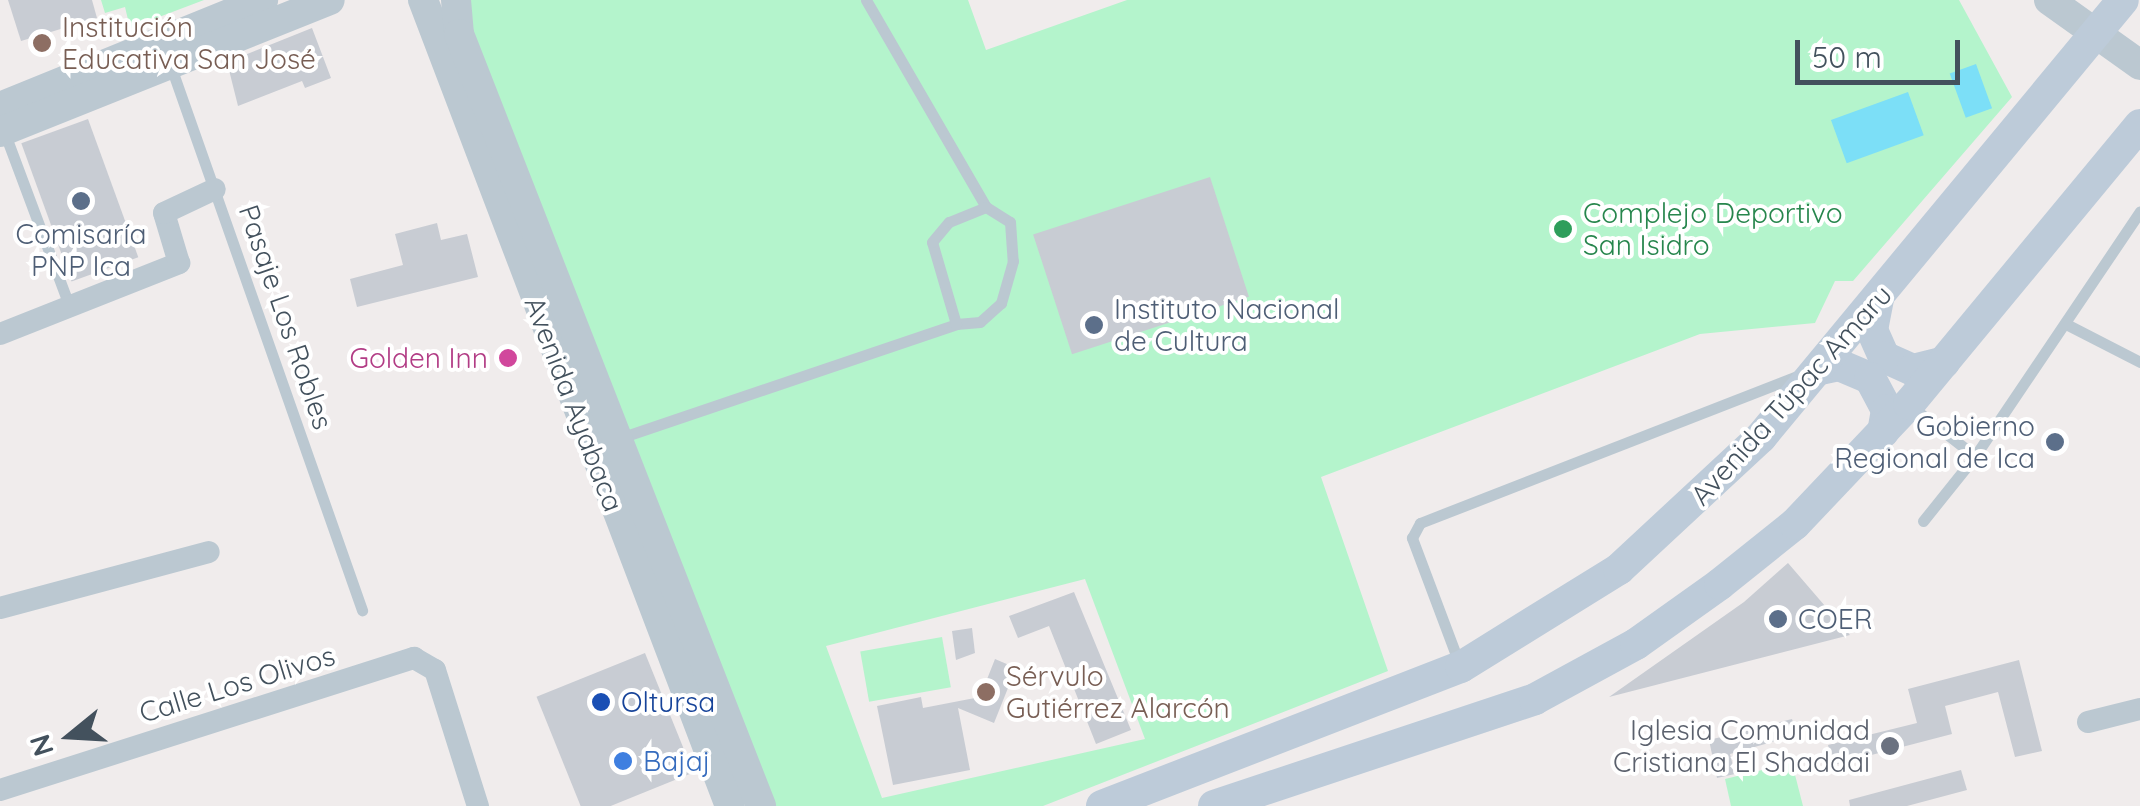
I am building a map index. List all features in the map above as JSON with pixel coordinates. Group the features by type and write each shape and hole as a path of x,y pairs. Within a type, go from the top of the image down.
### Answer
{"main road":[{"name":"Avenida Túpac Amaru","path":"1102,806 1197,773 1460,667 1566,608 1661,536 1820,368 2123,0"},
{"path":"1197,773 1212,806 1468,726 1584,674 1758,555 1909,404 2140,125"},
{"path":"1878,299 1872,330 1884,358 1913,370 1944,362"},
{"path":"1820,368 1839,365 1870,378 1887,410 1883,432"}],"street":[{"path":"166,53 263,0"},
{"path":"1,123 166,53 330,0"},
{"name":"Avenida Ayabaca","path":"459,0 459,34 730,806"},
{"path":"2049,0 2140,65"},
{"name":"Avenida Ayabaca","path":"418,4 602,445 761,806"},
{"path":"0,334 179,263 164,213 215,189"},
{"path":"0,608 209,552"},
{"name":"Calle Los Olivos","path":"0,790 414,658 430,663 478,806"},
{"path":"2088,722 2140,710"}],"lane":[{"path":"602,445 992,315 1009,287 1010,222 986,207 866,0"},
{"name":"Pasaje Los Robles","path":"166,53 362,610"},
{"path":"1,123 70,308"},
{"path":"956,324 932,242 949,222 986,207"},
{"path":"1923,521 1974,456 2140,210"},
{"path":"2066,324 2140,362"},
{"path":"1460,667 1412,538 1420,523 1759,386 1820,368"},
{"path":"1909,404 1974,456"}],"green space":[{"path":"101,0 204,0 130,28 125,7 105,13"},
{"path":"469,0 968,0 986,50 1127,0 1959,0 2012,97 1853,281 1835,281 1815,323 1700,334 1321,477 1388,671 1043,806 772,806 466,26","holes":["1085,579 1145,739 882,798 826,646"]},
{"path":"942,637 951,687 869,702 860,651"},
{"path":"1792,763 1803,806 1731,806 1725,779"}],"water":[{"path":"1976,64 1992,108 1966,118 1950,74"},
{"path":"1908,92 1924,135 1847,163 1831,120"}],"building":[{"path":"8,0 92,0 97,18 21,41"},
{"path":"312,28 331,78 305,88 302,81 238,106 227,62"},
{"name":"Comisaría PNP Ica","path":"88,119 138,257 72,281 21,143"},
{"path":"1210,177 1249,297 1072,354 1033,234"},
{"path":"437,223 441,240 467,234 478,277 357,307 350,279 403,265 395,234"},
{"name":"COER","path":"1788,563 1850,635 1609,697 1744,602"},
{"path":"1074,592 1131,730 1096,744 1049,626 1018,638 1009,616"},
{"path":"972,628 975,653 956,660 952,631"},
{"path":"645,653 693,773 611,806 581,806 537,697"},
{"path":"995,659 1016,668 994,723 958,708 970,770 893,785 877,706 921,697 923,708 980,697"},
{"path":"2019,660 2042,751 2015,757 1998,692 1945,706 1952,734 1833,765 1828,745 1917,723 1908,689"},
{"path":"1792,719 1797,735 1730,754 1735,774 1717,778 1709,740"},
{"path":"1961,770 1967,790 1907,806 1850,806 1849,800"}],"place":[{"name":"Institución Educativa San José","path":"42,43"},
{"name":"Comisaría PNP Ica","path":"81,201"},
{"name":"Complejo Deportivo San Isidro","path":"1563,229"},
{"name":"Instituto Nacional de Cultura","path":"1094,325"},
{"name":"Golden Inn","path":"508,358"},
{"name":"Gobierno Regional de Ica","path":"2055,442"},
{"name":"COER","path":"1778,619"},
{"name":"Sérvulo Gutiérrez Alarcón","path":"986,692"},
{"name":"Oltursa","path":"601,702"},
{"name":"Iglesia Comunidad Cristiana El Shaddai","path":"1890,746"},
{"name":"Bajaj","path":"623,761"}]}
